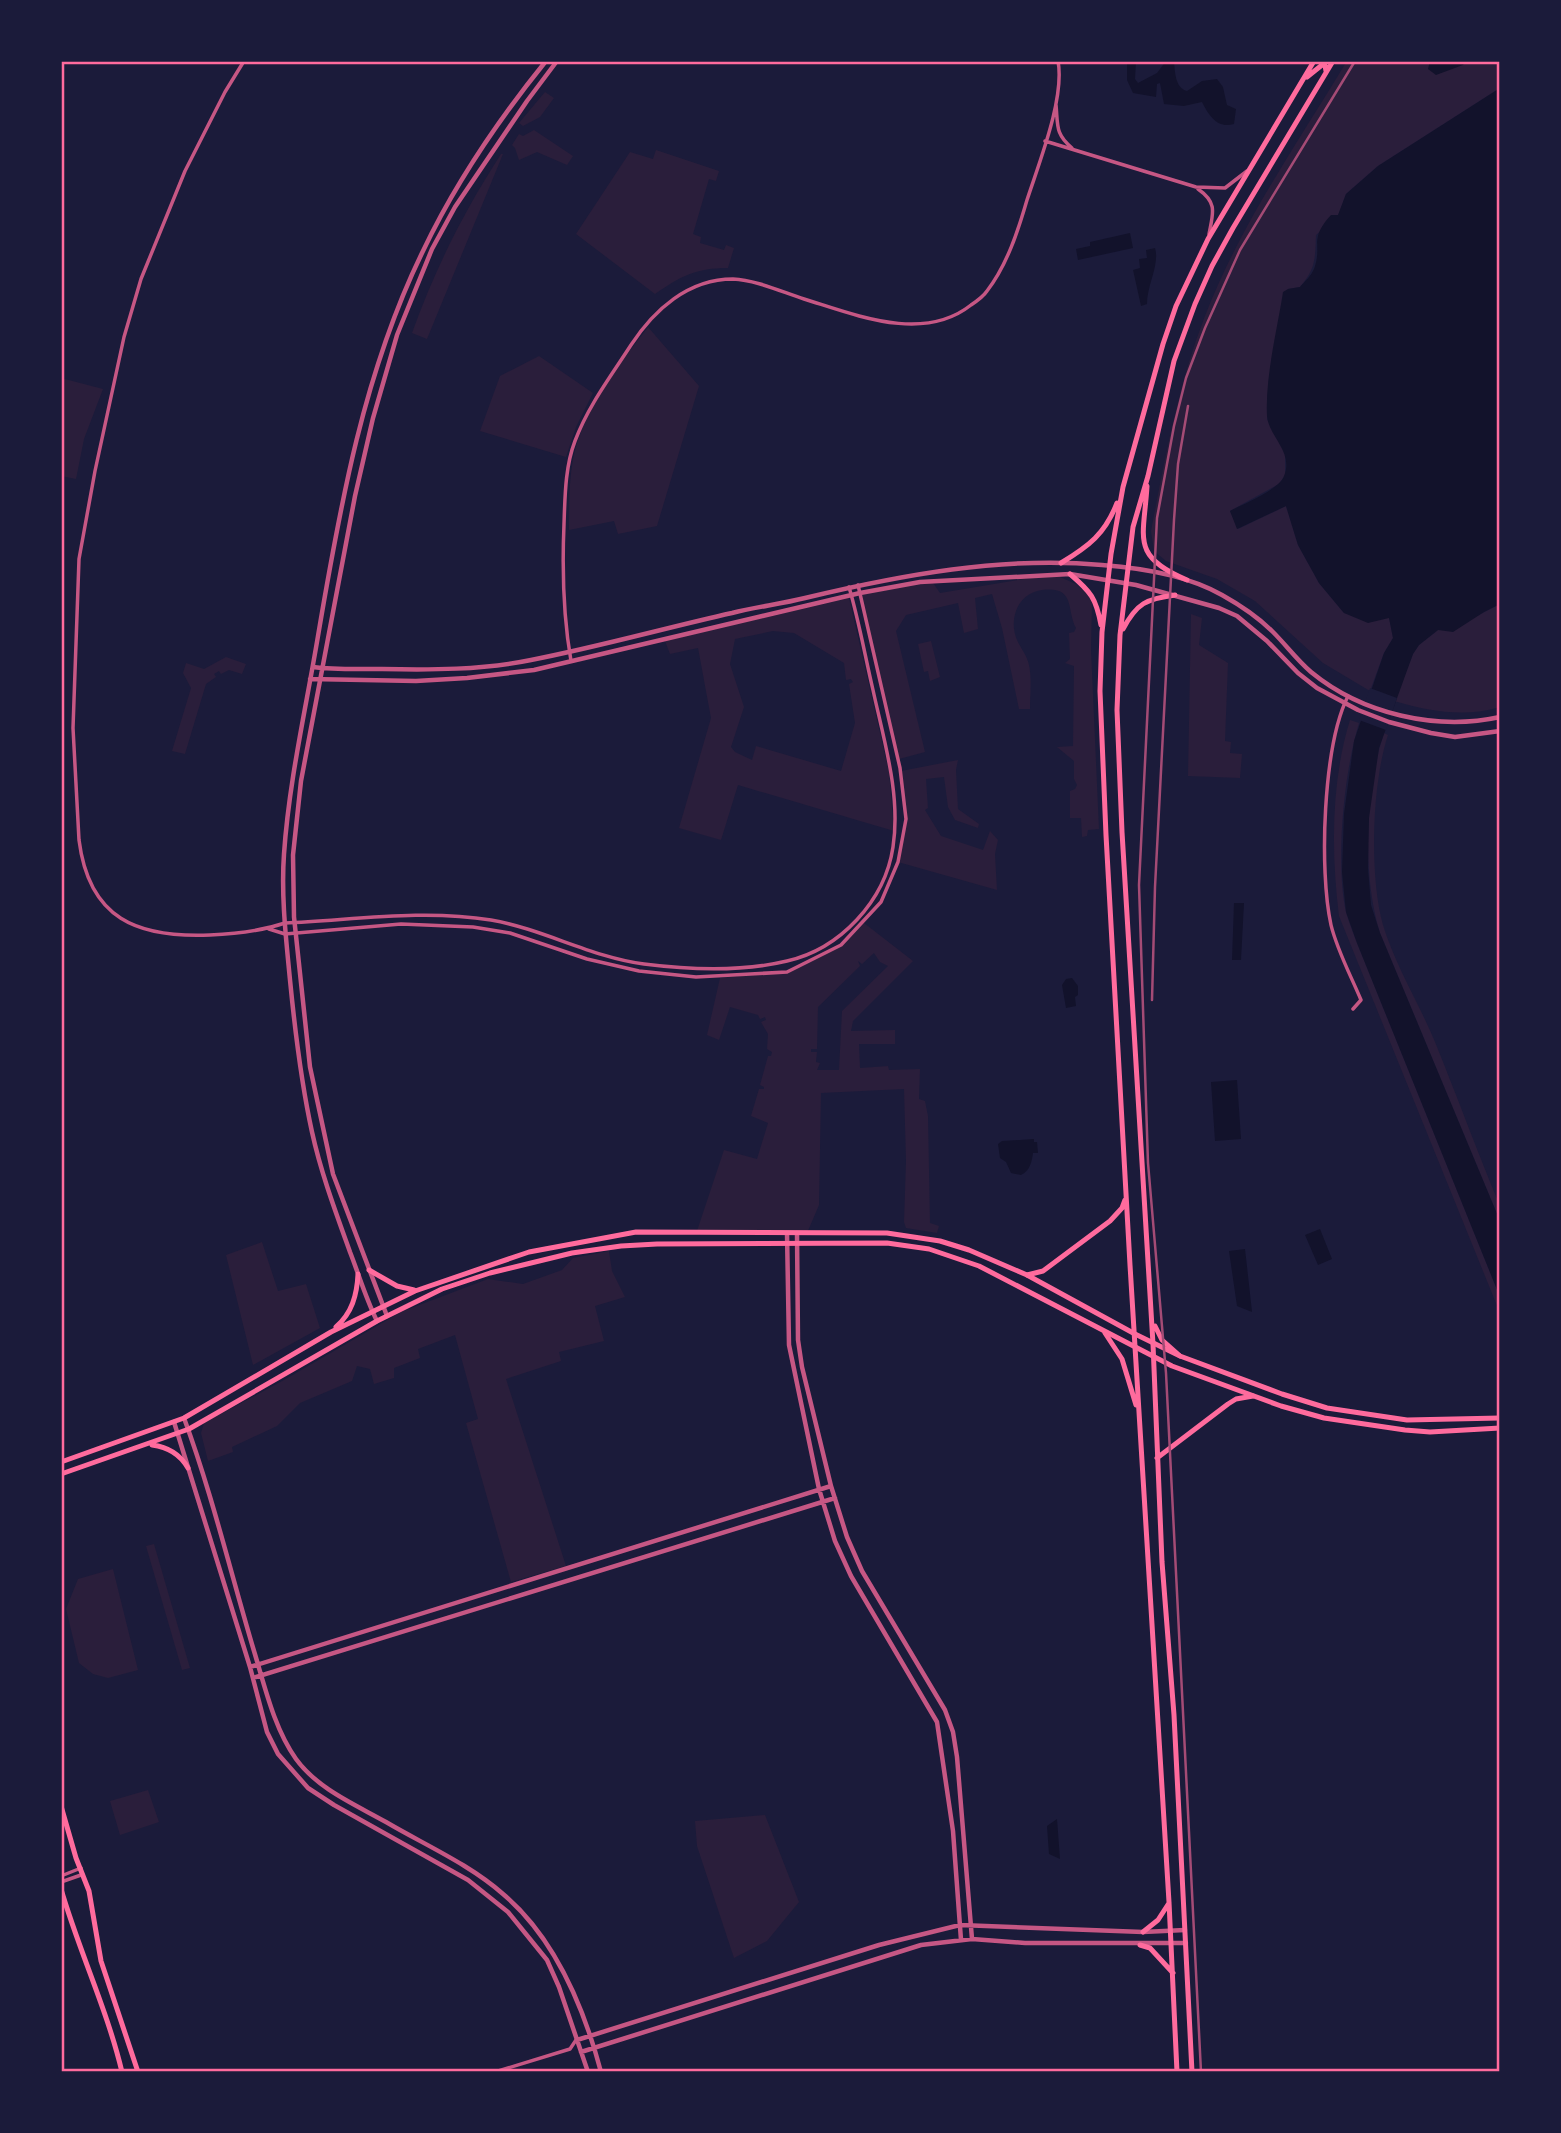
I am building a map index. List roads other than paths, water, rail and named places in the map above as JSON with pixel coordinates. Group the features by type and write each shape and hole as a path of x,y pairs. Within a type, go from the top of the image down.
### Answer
{"main road":[{"path":"1177,2072 1103,770 1100,691 1102,632 1123,487 1163,344 1184,287 1247,171 1314,61"},
{"path":"1192,2072 1157,1458 1152,1317 1122,832 1117,710 1120,635 1133,527 1148,476 1174,361 1212,266 1277,151 1333,61"},
{"path":"1304,79 1322,65 1326,67 1326,73"},
{"path":"1148,476 1143,531 1146,552 1158,566 1186,580"},
{"path":"1061,563 1083,550 1104,531 1123,487"},
{"path":"1070,574 1090,591 1097,605 1102,632"},
{"path":"1120,635 1130,616 1141,604 1159,597 1175,595"},
{"path":"1027,1275 1042,1271 1110,1221 1122,1208 1126,1198"},
{"path":"61,1462 184,1418 331,1332 415,1291 529,1252 636,1232 895,1234 940,1241 1027,1275 1180,1356 1327,1408 1407,1420 1500,1418"},
{"path":"895,1234 895,1244"},
{"path":"61,1474 188,1429 387,1315 442,1289 490,1273 572,1254 621,1246 656,1244 895,1244 929,1249 979,1266 1154,1358 1252,1396 1324,1418 1392,1429 1434,1432 1500,1428"},
{"path":"369,1270 397,1286 415,1291"},
{"path":"331,1332 352,1307 358,1291 358,1274"},
{"path":"1152,1317 1162,1340 1180,1356"},
{"path":"1105,1333 1122,1359 1139,1411"},
{"path":"1157,1458 1228,1404 1236,1399 1252,1396"},
{"path":"149,1444 161,1446 181,1457 188,1468"},
{"path":"61,1805 89,1891 101,1961 138,2072"},
{"path":"61,1889 113,2033 122,2072"},
{"path":"1143,1932 1158,1920 1169,1902"},
{"path":"61,1905 67,1911"},
{"path":"1140,1944 1150,1948 1172,1973"}],"street":[{"path":"244,61 225,92 166,215 141,279 124,337 79,558 73,728 81,856 90,883 111,911 139,928 160,934 221,935 268,929 285,923 440,915 513,925 574,946 641,964 697,969 770,964 814,950 838,936 860,917 877,894 893,847 895,817 891,772 849,587"},
{"path":"377,1321 324,1176 312,1131 295,1026 285,934 284,857 287,825 327,580 354,448 378,366 410,279 432,233 472,165 519,95 546,61"},
{"path":"387,1315 333,1174 321,1128 308,1055 294,923 293,855 301,781 362,461 397,335 432,249 456,207 520,110 557,61"},
{"path":"571,661 563,610 565,502 570,458 591,406 642,330 660,308 673,298 705,283 735,279 891,323 920,324 951,318 982,297 997,277 1011,246 1056,103 1058,61"},
{"path":"1056,103 1058,133 1075,151"},
{"path":"1045,141 1196,187 1225,188 1247,171"},
{"path":"1196,187 1208,196 1214,210 1208,239"},
{"path":"313,667 416,670 529,661 849,587 933,571 1061,563 1127,568 1186,580 1221,594 1271,630 1309,670 1348,696 1392,713 1457,723 1500,718"},
{"path":"310,679 416,681 534,670 851,595 931,580 1070,574 1126,583 1175,595 1237,616 1317,688 1345,704 1389,722 1455,737 1500,731"},
{"path":"268,929 285,934 401,925 473,927 510,933 587,959 639,971 696,977 788,972 841,945 864,923 883,897 898,862 905,819 900,768 858,585"},
{"path":"1348,696 1335,739 1328,781 1326,887 1333,932 1361,1000 1353,1009"},
{"path":"787,1233 789,1345 822,1502 851,1576 939,1729 953,1831 961,1940"},
{"path":"797,1233 798,1340 812,1414 831,1486 847,1537 862,1571 945,1710 953,1732 972,1939"},
{"path":"184,1418 261,1675 286,1742 302,1766 338,1796 475,1872 515,1905 547,1945 563,1971 595,2047 601,2072"},
{"path":"174,1422 250,1667 267,1732 278,1754 308,1788 468,1880 508,1912 547,1960 588,2072"},
{"path":"250,1667 831,1486"},
{"path":"253,1678 835,1498"},
{"path":"775,1503 780,1511 779,1516"},
{"path":"583,1564 582,1570 586,1576"},
{"path":"876,1617 879,1610 886,1609"},
{"path":"900,1657 907,1655 910,1649"},
{"path":"61,1876 82,1871"},
{"path":"61,1882 82,1871"},
{"path":"957,1877 968,1875"},
{"path":"570,2049 577,2040 590,2035 879,1944 960,1925 1143,1932 1185,1930"},
{"path":"495,2072 570,2049 581,2052 921,1945 972,1939 1026,1943 1186,1943"}],"railway":[{"path":"1201,2072 1166,1373 1148,1163 1139,885 1157,518 1186,378 1205,328 1240,250 1355,61"},
{"path":"1152,1000 1155,887 1174,520 1178,464 1188,406"}]}
